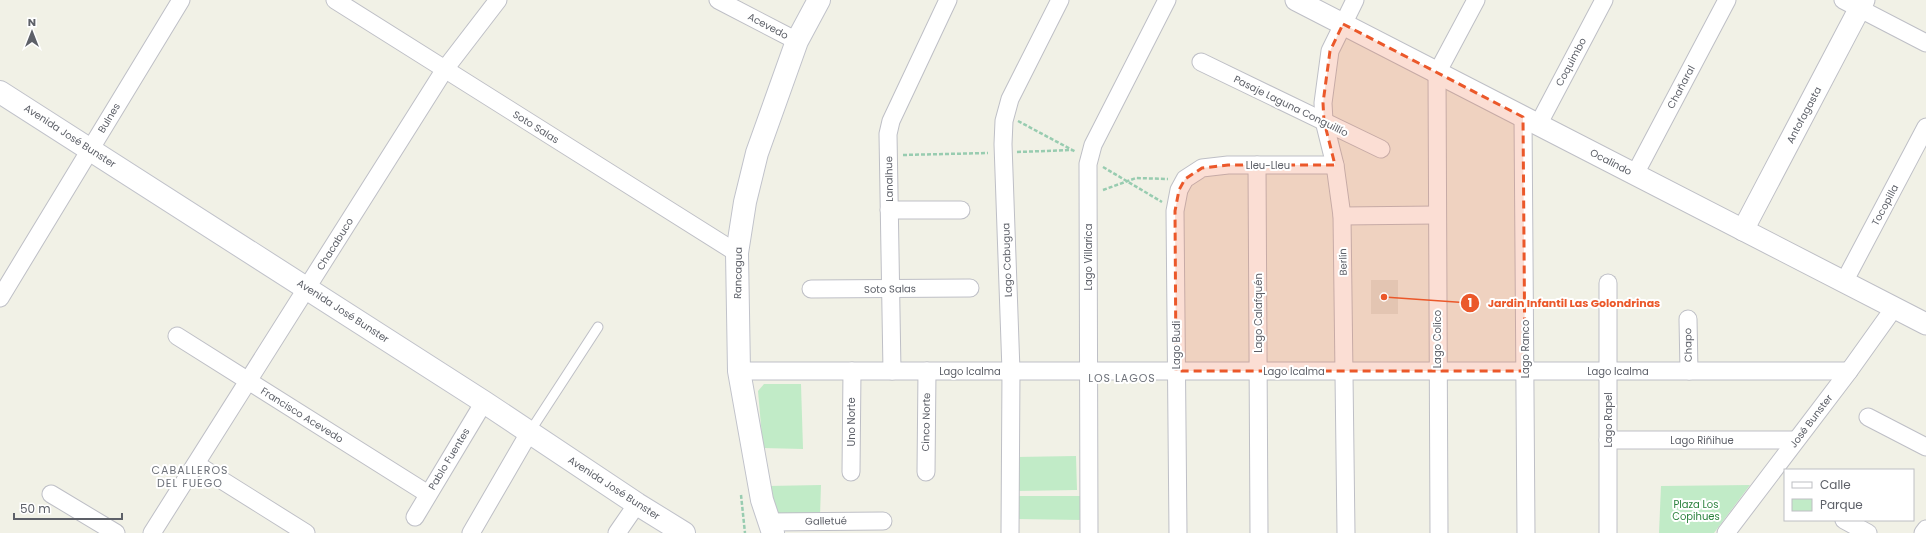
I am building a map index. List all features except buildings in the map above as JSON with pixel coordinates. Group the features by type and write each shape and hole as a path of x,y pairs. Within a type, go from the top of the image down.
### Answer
{"main road":[{"name":"Rancagua","path":"768,529 738,371 737,253 745,202 757,153 796,41 819,0"},
{"name":"Avenida José Bunster","path":"0,92 484,402 637,504 684,533"}],"street":[{"name":"Bulnes","path":"0,298 181,0"},
{"name":"Soto Salas","path":"335,0 737,253"},
{"name":"Chacabuco","path":"152,533 445,69 498,0"},
{"name":"Acevedo","path":"718,0 796,41"},
{"name":"Lanalhue","path":"892,371 888,134 891,122 948,0"},
{"name":"Lago Cabugua","path":"1010,533 1011,371 1003,152 1004,122 1010,98 1060,0"},
{"name":"Lago Villarica","path":"1089,533 1089,159 1093,145 1167,0"},
{"name":"Ocalindo","path":"1296,0 1926,324"},
{"name":"Berlín","path":"1346,533 1342,216 1335,165 1324,121 1323,103 1327,62 1333,42 1356,0"},
{"path":"1437,73 1476,0"},
{"name":"Coquimbo","path":"1530,121 1604,0"},
{"name":"Chañaral","path":"1635,174 1727,0"},
{"path":"1855,3 1926,43"},
{"name":"Antofagasta","path":"1743,230 1855,3"},
{"name":"Pasaje Laguna Conguillío","path":"1202,62 1382,149"},
{"name":"Lago Colico","path":"1437,73 1437,371 1439,533"},
{"name":"Lago Ranco","path":"1526,533 1525,371 1530,121"},
{"name":"Tocopilla","path":"1844,282 1924,134"},
{"name":"Lleu-Lleu","path":"1185,179 1202,168 1228,165 1335,165"},
{"name":"Lago Calafquén","path":"1257,165 1260,533"},
{"name":"Lago Budi","path":"1178,533 1175,211 1179,190 1185,179"},
{"path":"889,210 961,210"},
{"path":"1342,216 1437,215"},
{"name":"Lago Rapel","path":"1608,283 1608,533"},
{"name":"Soto Salas","path":"810,289 970,288"},
{"name":"José Bunster","path":"1726,533 1849,371 1894,308"},
{"name":"Chapo","path":"1688,319 1689,371"},
{"name":"Francisco Acevedo","path":"177,336 428,494"},
{"name":"Lago Icalma","path":"738,371 1849,371"},
{"name":"Uno Norte","path":"851,472 852,371"},
{"name":"Cinco Norte","path":"926,472 927,371"},
{"name":"Pablo Fuentes","path":"414,516 484,402"},
{"path":"1868,417 1926,447"},
{"path":"476,531 529,433"},
{"name":"Lago Riñihue","path":"1608,440 1796,440"},
{"path":"196,464 306,533"},
{"path":"51,494 116,533"},
{"path":"617,533 637,504"},
{"name":"Galletué","path":"768,529 883,521"},
{"path":"1846,521 1868,533"},
{"path":"1923,533 1926,530"}],"lane":[{"path":"529,433 598,327"}],"path":[{"path":"888,156 1072,150 1006,114"},
{"path":"1089,159 1127,180 1175,211"},
{"path":"1088,194 1136,178 1185,179"}],"highlighted area":[{"path":"1343,24 1523,117 1525,371 1176,371 1175,211 1179,190 1185,179 1202,168 1228,165 1335,165 1324,121 1323,103 1330,51"}],"shaded area":[{"path":"1371,280 1398,280 1398,314 1371,314"}],"green space":[{"path":"764,384 801,384 803,449 763,448 758,391"},
{"path":"1076,456 1077,490 1015,491 1015,457"},
{"path":"821,485 820,516 777,516 768,486"},
{"name":"Plaza Los Copihues","path":"1750,485 1714,533 1659,533 1661,486"},
{"path":"1017,496 1083,496 1083,520 1017,519"}],"place":[{"name":"Jardin Infantil Las Golondrinas","path":"1384,297"}],"district":[{"name":"LOS LAGOS","path":"1122,378"},
{"name":"CABALLEROS DEL FUEGO","path":"190,476"}]}
